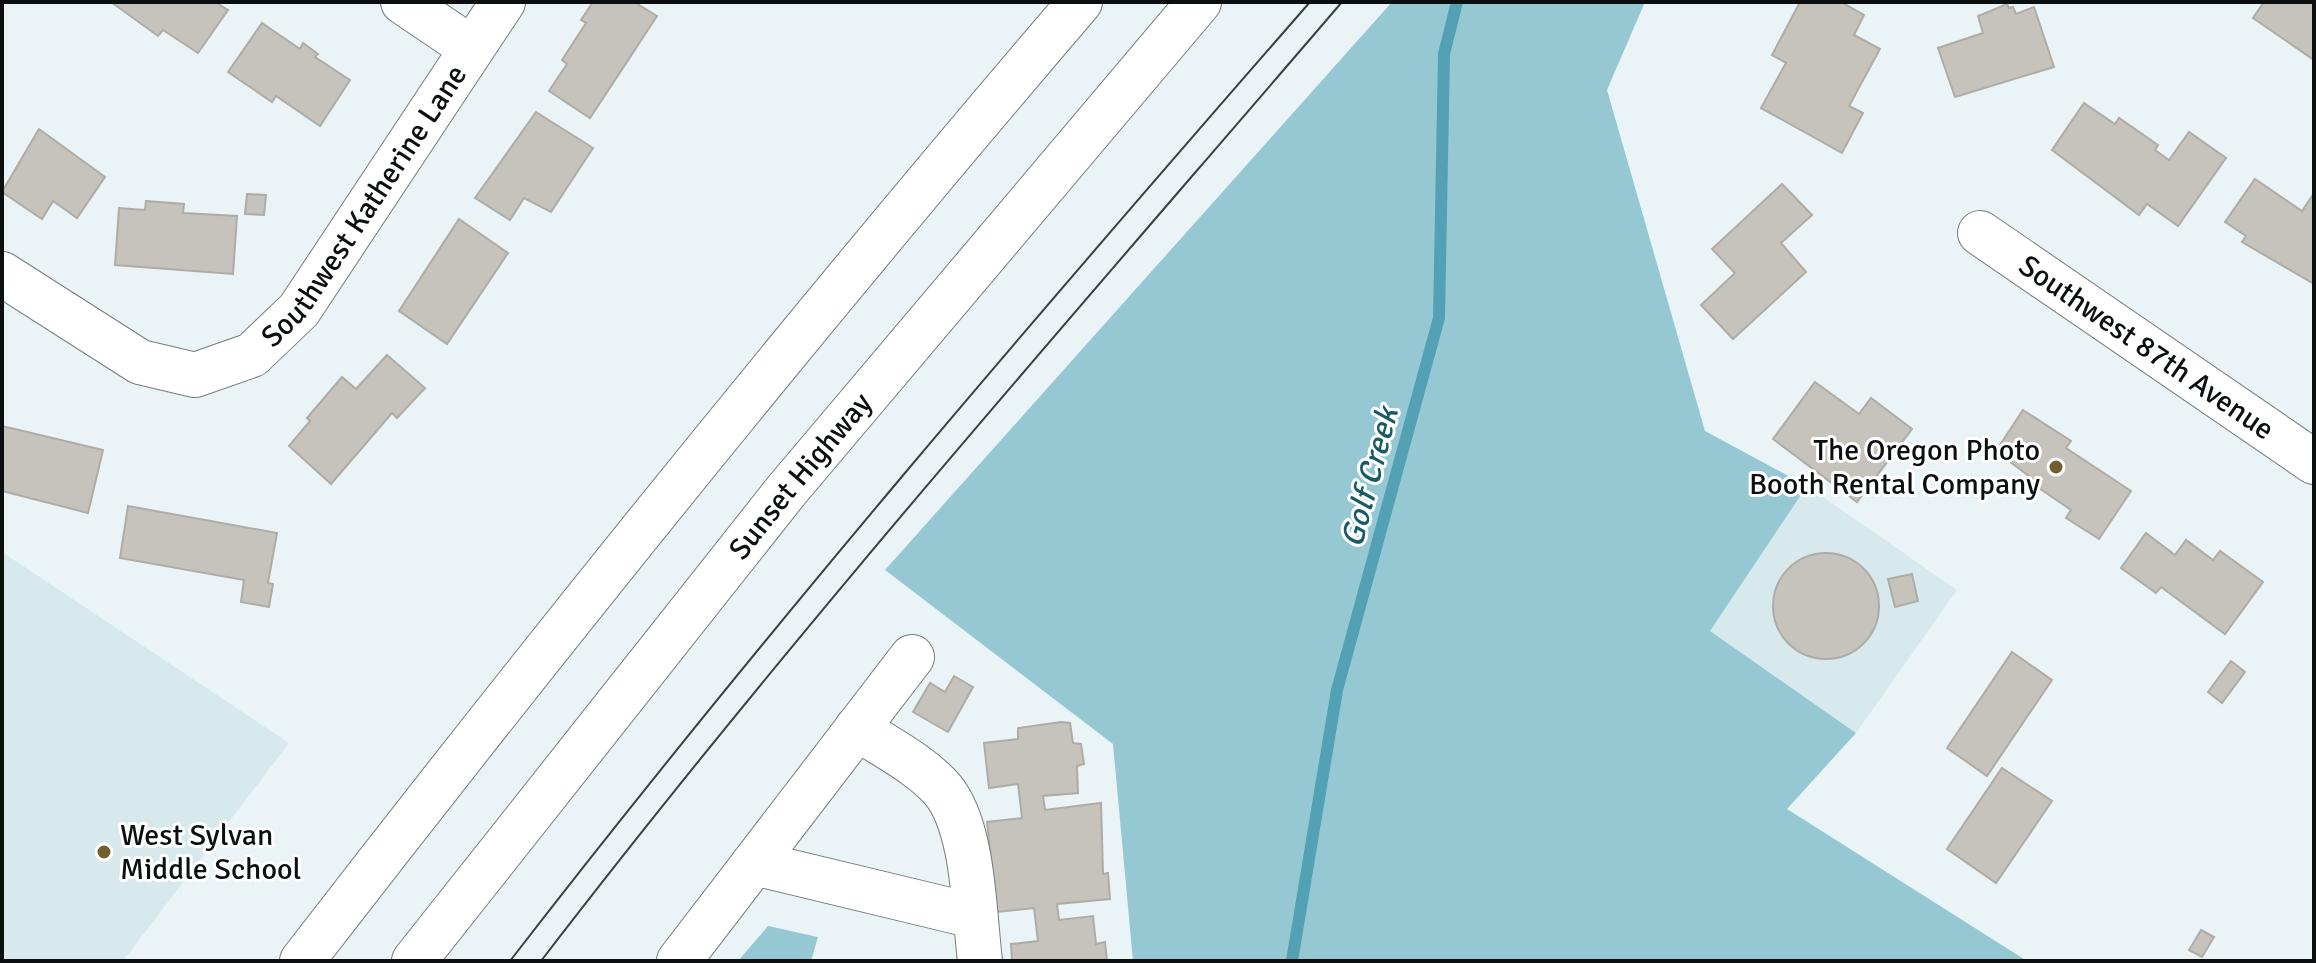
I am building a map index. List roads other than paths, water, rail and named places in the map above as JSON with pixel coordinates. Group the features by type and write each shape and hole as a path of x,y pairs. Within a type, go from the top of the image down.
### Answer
{"main road":[{"path":"403,2 471,48"},
{"name":"Southwest Katherine Lane","path":"2,274 140,362 195,375 252,355 299,310 503,2"},
{"path":"302,961 526,670 711,442 1080,2"},
{"name":"Sunset Highway","path":"414,961 786,491 1199,2"},
{"name":"Southwest 87th Avenue","path":"1980,233 2314,462"},
{"path":"679,961 912,657"},
{"path":"857,728 927,775 950,799 962,829 980,961"},
{"path":"754,863 974,916"}],"waterway":[{"name":"Golf Creek","path":"1292,961 1337,690 1439,318 1444,54 1457,2"}],"tram line":[{"path":"510,961 803,595 1105,238 1310,2"},
{"path":"541,961 835,595 1342,2"}],"place":[{"name":"The Oregon Photo Booth Rental Company","path":"2056,467"},
{"name":"West Sylvan Middle School","path":"104,852"}]}
